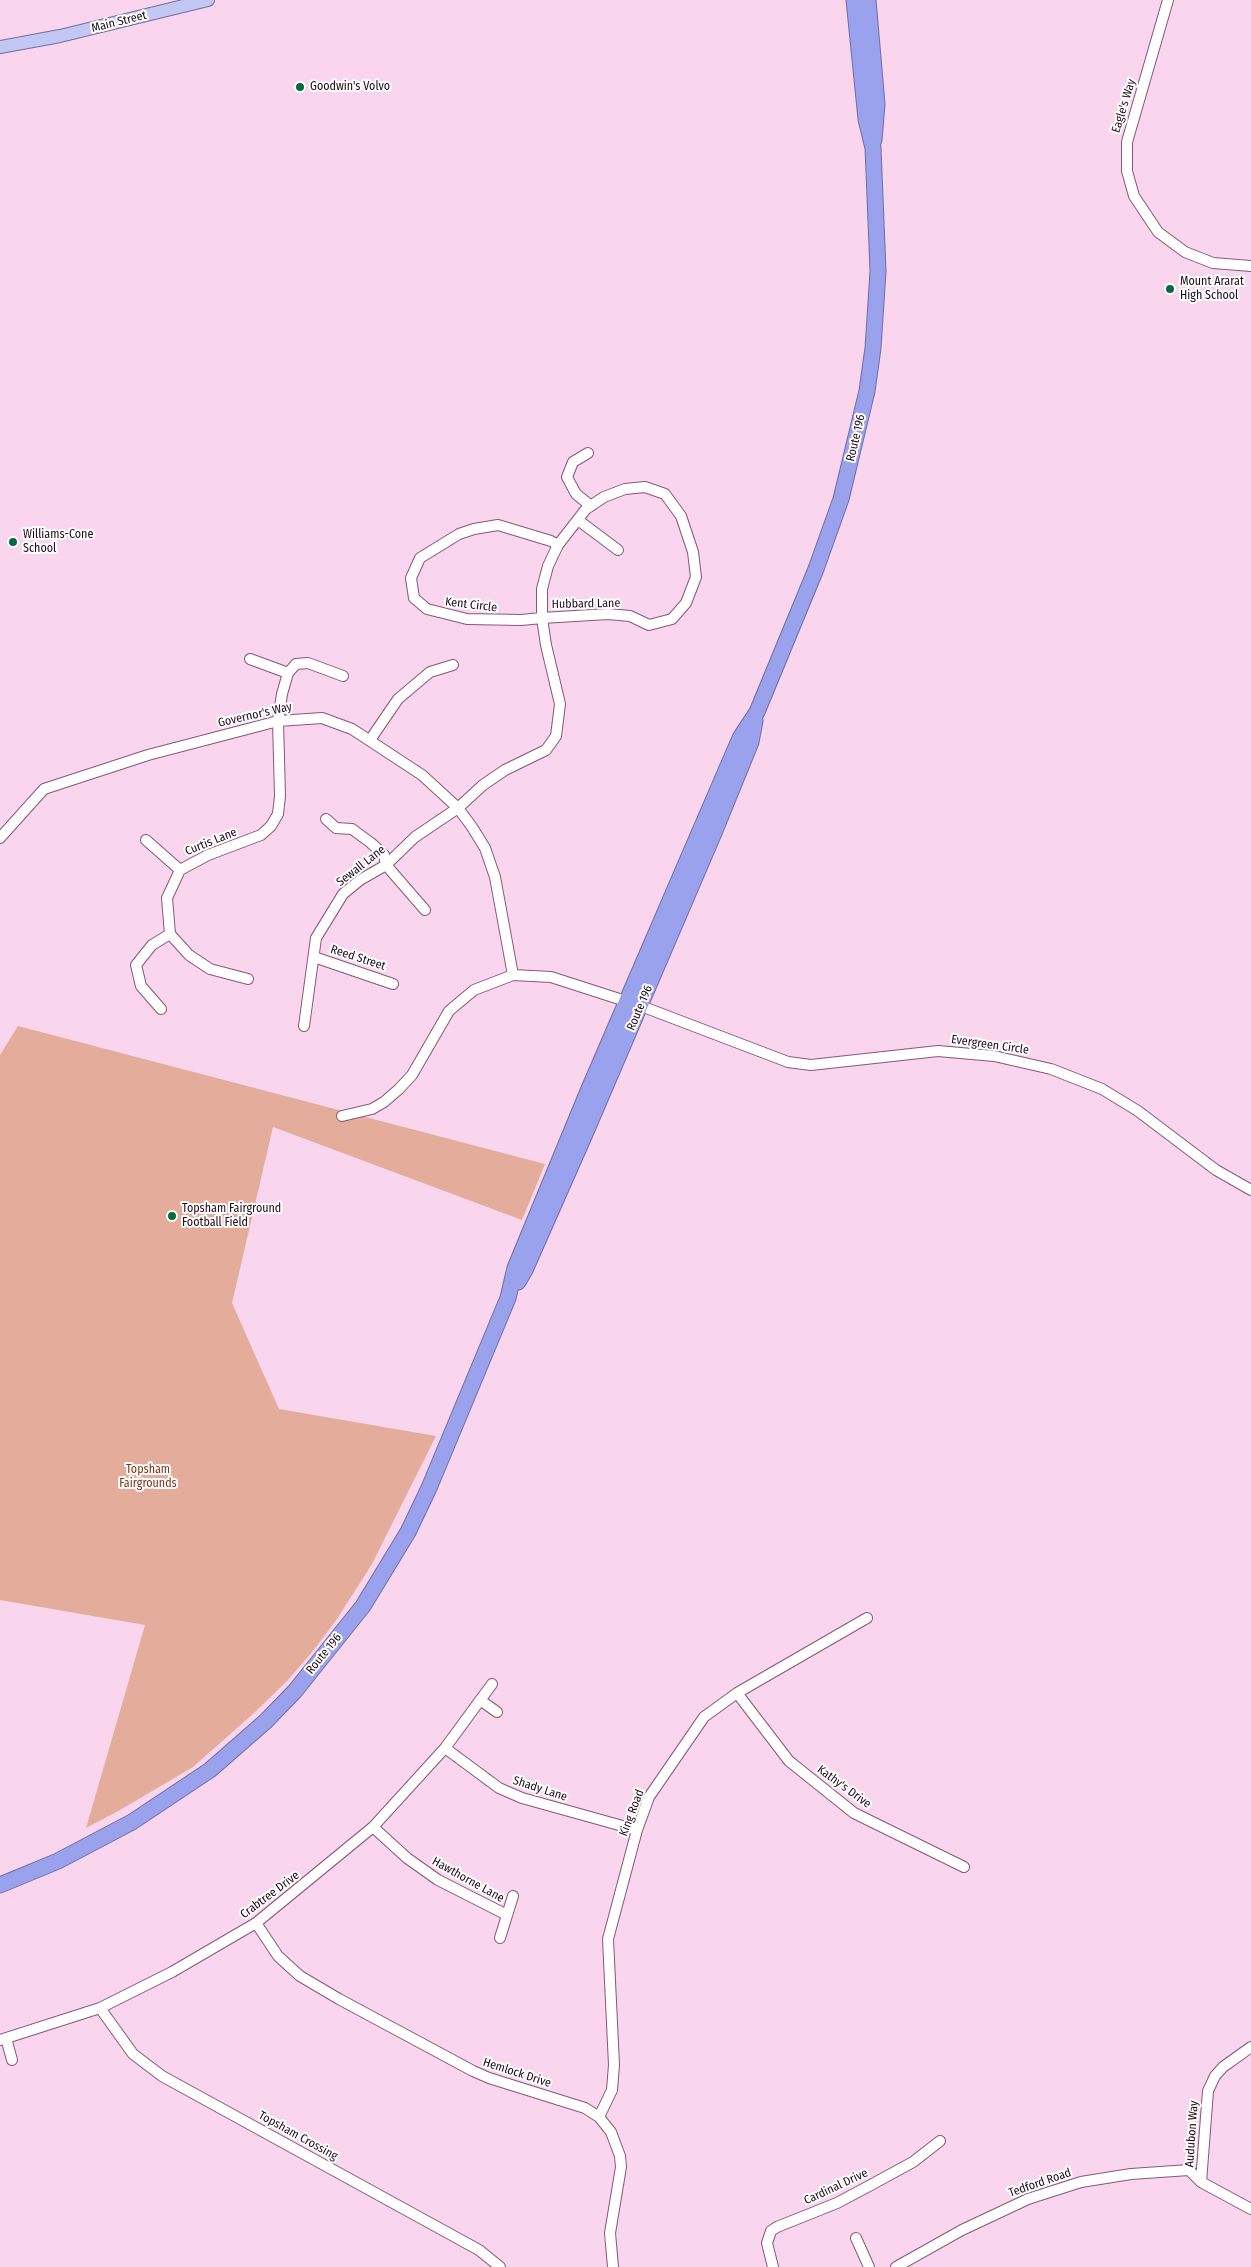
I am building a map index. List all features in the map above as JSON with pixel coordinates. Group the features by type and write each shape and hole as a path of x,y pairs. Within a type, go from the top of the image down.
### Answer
{"highway":[{"name":"Route 196","path":"854,0 866,119 873,148"},
{"name":"Route 196","path":"0,1885 84,1848 167,1800 210,1770 266,1721 295,1690 363,1606 408,1532 429,1488 508,1298 525,1270 634,1004 751,742 757,712 841,499 867,391 876,314 877,218 873,148 877,104 868,0"},
{"path":"870,25 874,0"}],"main road":[{"name":"Main Street","path":"0,47 60,36 208,0"}],"street":[{"name":"Eagle's Way","path":"1168,0 1126,142 1127,171 1134,196 1158,232 1185,252 1213,263 1251,266"},
{"path":"588,453 573,462 568,477 576,494 591,506"},
{"name":"Hubbard Lane","path":"458,808 490,780 546,750 556,736 560,704 542,618 542,589 548,566 558,545 591,506 604,497 625,489 645,487 665,494 681,516 693,552 696,578 686,603 672,619 648,625 630,616 608,614 542,618"},
{"path":"578,520 618,550"},
{"name":"Kent Circle","path":"542,618 495,621 445,615 427,609 414,598 411,578 420,558 459,534 474,529 498,525 551,541 558,545"},
{"path":"250,658 288,673 296,664 308,663 343,676"},
{"path":"370,740 398,699 430,672 453,665"},
{"name":"Curtis Lane","path":"170,934 167,898 180,870 208,855 261,835 271,826 278,814 280,796 278,720 288,673"},
{"name":"Governor's Way","path":"0,839 44,789 148,755 278,720 322,718 352,729 370,740 422,775 458,808 485,848 495,877 513,975"},
{"name":"Sewall Lane","path":"304,1026 316,938 343,894 360,880 386,865 415,837 458,808"},
{"path":"326,819 336,828 352,829 371,843 384,855 386,865 425,910"},
{"path":"146,840 180,870"},
{"path":"161,1009 141,986 136,964 152,946 170,934 189,955 210,969 248,979"},
{"name":"Reed Street","path":"314,957 394,984"},
{"path":"342,1116 360,1113 384,1102 412,1075 449,1011 474,990 513,975"},
{"name":"Evergreen Circle","path":"513,975 551,977 634,1004 788,1062 811,1065 938,1051 994,1056 1051,1068 1102,1089 1138,1111 1216,1170 1251,1190"},
{"name":"King Road","path":"599,2117 612,2090 614,2065 608,1939 637,1830 649,1797 704,1717 737,1693 868,1618"},
{"name":"Crabtree Drive","path":"3,2039 100,2008 172,1972 256,1923 373,1827 445,1748 492,1684"},
{"name":"Kathy's Drive","path":"737,1693 789,1761 854,1813 964,1867"},
{"path":"480,1700 497,1712"},
{"name":"Shady Lane","path":"445,1748 499,1788 522,1798 637,1830"},
{"name":"Hawthorne Lane","path":"373,1827 407,1858 438,1880 507,1915"},
{"path":"500,1938 512,1896"},
{"name":"Hemlock Drive","path":"256,1923 278,1956 290,1967 300,1976 339,1999 473,2071 489,2078 585,2108 599,2117 611,2132 620,2156 621,2167 610,2233 613,2267"},
{"name":"Topsham Crossing","path":"100,2008 133,2054 162,2076 479,2250 500,2267"},
{"path":"3,2039 12,2060"},
{"name":"Audubon Way","path":"1202,2182 1208,2091 1215,2076 1223,2066 1251,2047"},
{"name":"Cardinal Drive","path":"773,2267 767,2243 771,2231 837,2203 870,2186 913,2162 940,2140"},
{"name":"Tedford Road","path":"896,2267 989,2216 1061,2187 1130,2174 1190,2170 1202,2182 1251,2209"},
{"path":"856,2238 869,2267"}],"green space":[{"name":"Topsham Fairgrounds","path":"18,1026 545,1164 522,1220 273,1127 232,1303 279,1409 436,1436 372,1564 337,1619 287,1681 193,1767 86,1828 145,1625 0,1600 0,1055"}],"place":[{"name":"Goodwin's Volvo","path":"300,87"},
{"name":"Mount Ararat High School","path":"1170,289"},
{"name":"Williams-Cone School","path":"13,542"},
{"name":"Topsham Fairground Football Field","path":"172,1216"}]}
